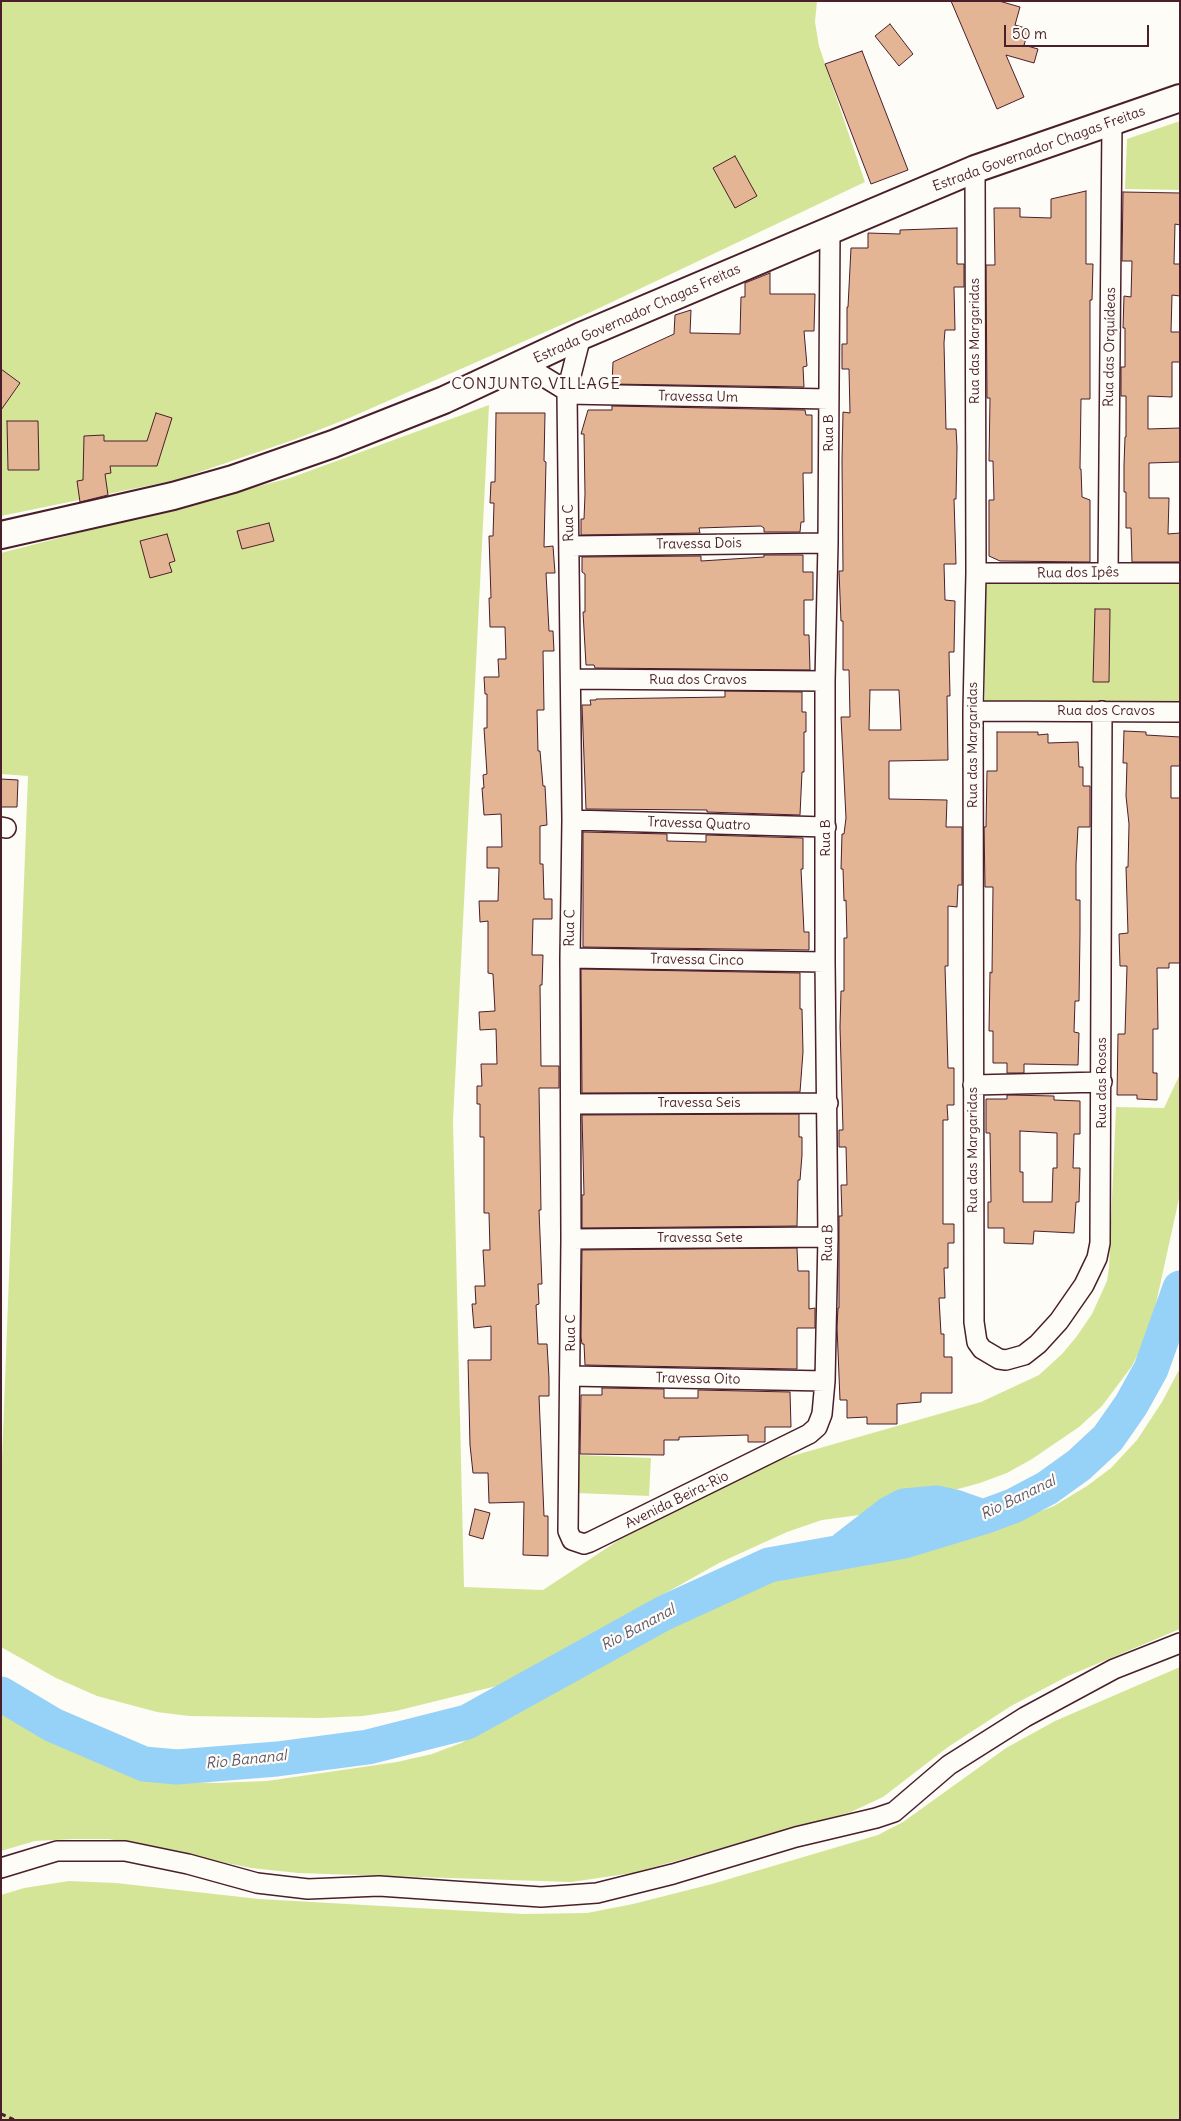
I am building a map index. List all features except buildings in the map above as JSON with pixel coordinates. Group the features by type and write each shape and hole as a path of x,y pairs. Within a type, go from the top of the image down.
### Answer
{"main road":[{"name":"Estrada Governador Chagas Freitas","path":"1,535 173,496 233,479 361,433 444,400 580,336 975,169 1180,98"}],"street":[{"name":"Rua das Orquídeas","path":"1108,572 1112,122"},
{"name":"Rua das Margaridas","path":"974,1322 973,711 976,573 975,169"},
{"name":"Rua B","path":"802,1438 813,1431 819,1424 822,1414 825,1381 828,1103 825,962 825,681 830,229"},
{"name":"Rua C","path":"568,1517 571,1376 570,958 572,820 567,392 580,336"},
{"path":"523,364 567,392"},
{"name":"Travessa Um","path":"567,392 829,400"},
{"name":"Travessa Dois","path":"570,546 828,543"},
{"name":"Rua dos Ipês","path":"976,573 1180,573"},
{"name":"Rua dos Cravos","path":"571,679 825,681"},
{"name":"Rua dos Cravos","path":"973,711 1180,712"},
{"name":"Rua das Rosas","path":"974,1322 977,1342 989,1355 1006,1360 1024,1355 1038,1344 1059,1321 1084,1286 1097,1258 1100,1243 1102,1082 1102,711"},
{"name":"Travessa Quatro","path":"572,820 826,827"},
{"name":"Travessa Cinco","path":"570,958 825,962"},
{"path":"973,1085 1102,1082"},
{"name":"Travessa Seis","path":"571,1104 828,1103"},
{"name":"Travessa Sete","path":"571,1238 828,1237"},
{"name":"Travessa Oito","path":"571,1376 825,1381"},
{"name":"Avenida Beira-Rio","path":"568,1517 570,1538 579,1543 590,1542 802,1438"},
{"path":"1,1868 57,1851 125,1851 188,1864 257,1884 308,1889 379,1886 541,1897 597,1893 673,1874 796,1837 894,1812 949,1765 1025,1717 1114,1669 1180,1642"}],"path":[{"path":"1,2114 14,2120"}],"green space":[{"path":"1,1 817,1 815,22 819,46 865,182 593,311 349,418 296,439 176,480 1,516"},
{"path":"1180,121 1180,190 1125,189 1127,139"},
{"path":"489,405 453,1121 464,1587 543,1590 619,1540 771,1462 981,1402 1039,1375 1062,1354 1077,1336 1092,1314 1107,1281 1116,1107 1164,1108 1180,1074 1180,1194 1155,1308 1144,1342 1132,1366 1102,1406 1079,1427 1032,1459 1007,1473 980,1483 867,1514 822,1520 787,1532 719,1563 600,1630 544,1667 517,1681 396,1711 363,1716 319,1718 189,1716 157,1712 97,1696 56,1678 1,1647 1,1486 28,776 1,774 1,553 290,478"},
{"path":"1038,579 1180,579 1180,701 985,703 985,583"},
{"path":"1180,1368 1180,1629 1068,1676 1011,1706 948,1747 883,1797 851,1812 633,1873 571,1882 298,1873 251,1868 109,1839 35,1841 1,1851 1,1707 53,1739 100,1762 133,1775 165,1781 215,1783 267,1781 397,1762 432,1754 461,1743 560,1688 616,1652 673,1621 733,1592 780,1575 891,1556 996,1528 1054,1506 1087,1486 1111,1468 1137,1440 1162,1402"},
{"path":"578,1455 651,1458 649,1496 577,1493"},
{"path":"1180,1667 1180,2120 1,2120 1,1895 24,1888 69,1881 116,1883 259,1899 523,1914 587,1913 633,1904 712,1884 878,1835 903,1822 1006,1748 1055,1721"}],"waterway":[{"name":"Rio Bananal","path":"1,1694 53,1725 144,1764 177,1767 277,1759 368,1747 467,1722 664,1613 769,1565 904,1541 1013,1506 1047,1488 1079,1465 1108,1438 1131,1405 1151,1369 1180,1288"},
{"path":"845,1548 889,1514 904,1506 937,1503 983,1517"}],"district":[{"name":"CONJUNTO VILLAGE","path":"536,384"}]}
